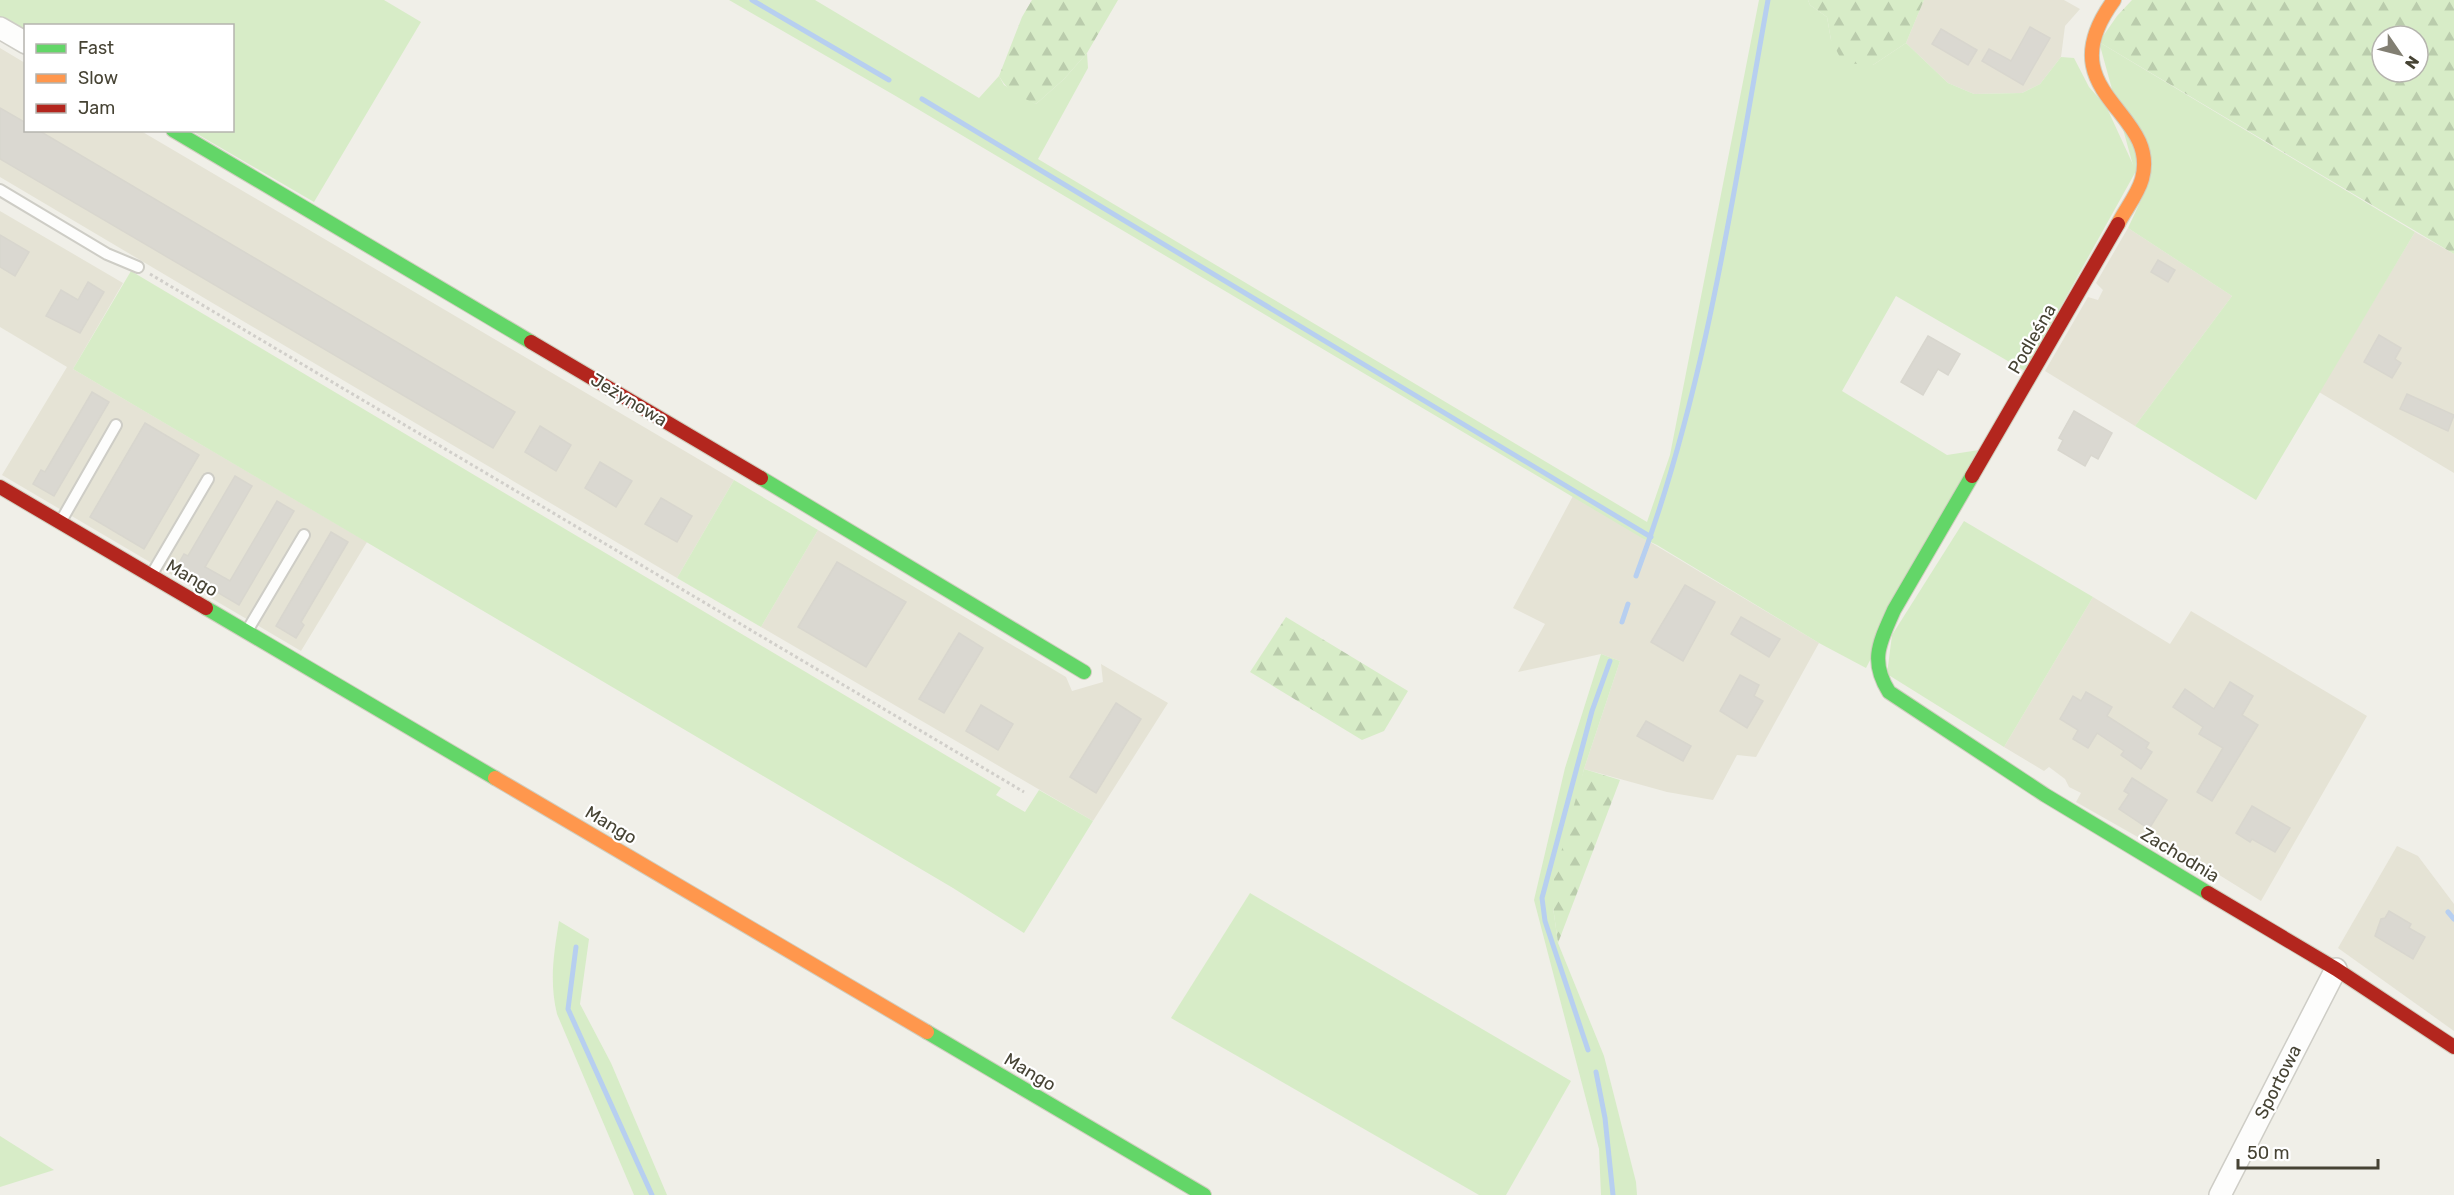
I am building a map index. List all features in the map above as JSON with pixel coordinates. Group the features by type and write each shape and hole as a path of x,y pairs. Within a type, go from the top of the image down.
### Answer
{"street":[{"name":"Podleśna","path":"1889,692 1880,680 1876,669 1878,649 1894,610 2091,273 2142,179 2143,158 2137,138 2094,76 2091,53 2094,36 2100,19 2114,0"},
{"path":"0,28 24,42"},
{"name":"Jeżynowa","path":"176,132 950,590 1084,672"},
{"name":"Mango","path":"0,487 1204,1195"},
{"name":"Zachodnia","path":"1889,692 2045,795 2336,969 2413,1017 2454,1047"},
{"name":"Sportowa","path":"2220,1195 2336,969"}],"lane":[{"path":"0,190 107,254 138,267"},
{"path":"61,522 116,425"},
{"path":"152,575 208,479"},
{"path":"247,631 304,536"}],"path":[{"path":"138,267 1024,792"}],"shaded area":[{"path":"1924,0 2064,0 2080,9 2065,26 2061,57 2040,84 2022,93 1974,94 1948,83 1906,43"},
{"path":"0,48 24,62 24,132 143,132 734,480 677,578 0,177"},
{"path":"0,211 123,283 73,369 367,542 301,651 2,475 67,367 0,327"},
{"path":"2128,228 2232,296 2135,426 2045,371 2088,297 2098,300 2103,290 2096,283"},
{"path":"2415,232 2454,254 2454,473 2319,392"},
{"path":"1573,496 1819,643 1756,757 1737,755 1713,800 1667,792 1584,769 1620,661 1601,654 1518,672 1545,624 1513,608"},
{"path":"818,530 1066,677 1072,691 1103,682 1101,664 1168,703 1093,821 761,627"},
{"path":"2093,597 2170,644 2191,611 2367,716 2261,901 2200,863 2196,870 2076,802 2081,793 2069,787 2065,779 2049,767 2044,771 2004,747"},
{"path":"2397,846 2418,856 2454,904 2454,1031 2338,948"}],"green space":[{"path":"0,0 384,0 421,22 314,202 194,132 234,132 234,24 24,24 24,31 0,17"},
{"path":"729,0 815,0 979,98 999,76 1004,85 1036,104 1064,79 1087,53 1088,68 1038,159 1647,522 1670,455 1759,0 1808,0 1810,5 1827,17 1831,40 1873,65 1906,43 1948,83 1974,94 2022,93 2040,84 2061,57 2074,58 2089,87 2106,106 2136,171 2025,371 1896,296 1842,391 1947,455 1979,450 1866,668 1819,643 1657,545"},
{"path":"1032,0 1118,0 1087,53 1064,79 1036,104 1010,90 999,76 1022,17"},
{"path":"1808,0 1924,0 1906,43 1873,65 1843,63 1831,40 1827,17 1810,5"},
{"path":"2132,0 2454,0 2454,254 2099,42 2117,16"},
{"path":"2099,42 2415,232 2256,500 2135,426 2232,296 2128,228 2142,198"},
{"path":"131,271 1001,788 996,795 1025,812 1039,790 1093,821 1024,933 953,888 73,369"},
{"path":"734,480 818,530 761,627 677,578"},
{"path":"1964,521 2093,597 2004,747 1887,674 1892,635"},
{"path":"1286,617 1408,691 1384,731 1362,740 1250,672"},
{"path":"1601,654 1620,661 1584,769 1553,907 1558,943 1604,1056 1636,1182 1637,1195 1601,1195 1599,1149 1534,900 1565,768"},
{"path":"1584,769 1620,780 1558,943 1553,907 1554,878"},
{"path":"1250,893 1571,1081 1506,1195 1479,1195 1171,1018"},
{"path":"559,921 589,939 580,1004 611,1063 667,1195 634,1195 557,1014 553,979"},
{"path":"0,1136 54,1170 0,1187"}],"building":[{"path":"2030,27 2050,38 2023,85 1982,61 1989,49 2011,61"},
{"path":"1941,29 1977,50 1968,65 1932,44"},
{"path":"0,108 24,122 24,132 41,132 515,412 493,448 0,159"},
{"path":"0,235 29,252 15,276 0,267"},
{"path":"2158,260 2175,270 2168,282 2151,272"},
{"path":"88,282 104,292 80,333 46,316 61,290 78,300"},
{"path":"2379,335 2401,348 2395,359 2401,363 2392,378 2364,362"},
{"path":"1928,336 1960,354 1948,375 1938,369 1923,395 1901,382"},
{"path":"92,392 109,402 54,496 33,484 41,470 45,472"},
{"path":"2407,394 2454,415 2448,431 2400,409"},
{"path":"2074,411 2112,433 2098,459 2091,455 2085,466 2058,450 2063,440 2059,438"},
{"path":"145,423 199,455 144,549 90,517"},
{"path":"540,426 571,445 556,471 525,452"},
{"path":"600,462 632,481 616,507 585,488"},
{"path":"235,476 252,486 205,567 230,581 277,501 294,511 239,605 176,568 184,554 188,556"},
{"path":"661,498 692,516 677,542 645,524"},
{"path":"331,532 348,542 301,622 304,625 296,638 276,626"},
{"path":"837,562 906,602 866,667 798,627"},
{"path":"1685,585 1715,602 1683,661 1651,642"},
{"path":"1741,617 1780,639 1769,657 1731,634"},
{"path":"959,633 983,648 944,713 919,699"},
{"path":"1740,675 1759,685 1754,696 1763,701 1747,728 1720,711"},
{"path":"2230,682 2253,696 2242,715 2258,725 2212,801 2197,792 2223,748 2199,734 2203,727 2173,707 2185,689 2214,709"},
{"path":"2086,692 2112,707 2107,716 2149,743 2146,748 2152,752 2141,769 2121,755 2124,751 2097,733 2088,748 2073,739 2078,730 2060,719 2073,696 2081,701"},
{"path":"1116,703 1141,719 1096,793 1070,777"},
{"path":"981,705 1013,724 998,750 966,731"},
{"path":"1646,721 1691,746 1683,761 1637,736"},
{"path":"2132,778 2167,800 2149,829 2119,809 2129,794 2124,791"},
{"path":"2252,806 2290,828 2275,852 2252,839 2250,842 2236,833"},
{"path":"2389,911 2411,924 2409,928 2425,937 2413,959 2375,936 2381,919 2385,918"}],"waterway":[{"path":"752,0 889,80"},
{"path":"1636,576 1660,506 1699,364 1729,219 1768,0"},
{"path":"922,99 1651,537"},
{"path":"1622,622 1628,604"},
{"path":"1588,1050 1545,921 1542,898 1592,711 1610,661"},
{"path":"2448,912 2454,919"},
{"path":"576,947 568,1009 652,1195"},
{"path":"1596,1072 1605,1118 1613,1195"}],"traffic: fast":[{"path":"176,132 531,342"},
{"path":"1972,476 1894,610 1884,632 1878,660 1879,670 1889,692 2045,795 2208,893"},
{"path":"761,478 1084,672"},
{"path":"206,608 495,778"},
{"path":"927,1032 1204,1195"}],"traffic: slow":[{"path":"2114,0 2096,32 2092,58 2098,80 2136,135 2143,155 2140,185 2118,224"},
{"path":"495,778 927,1032"}],"traffic: jam":[{"path":"1972,476 2118,224"},
{"path":"531,342 761,478"},
{"path":"0,487 206,608"},
{"path":"2208,893 2336,969 2454,1047"}]}
